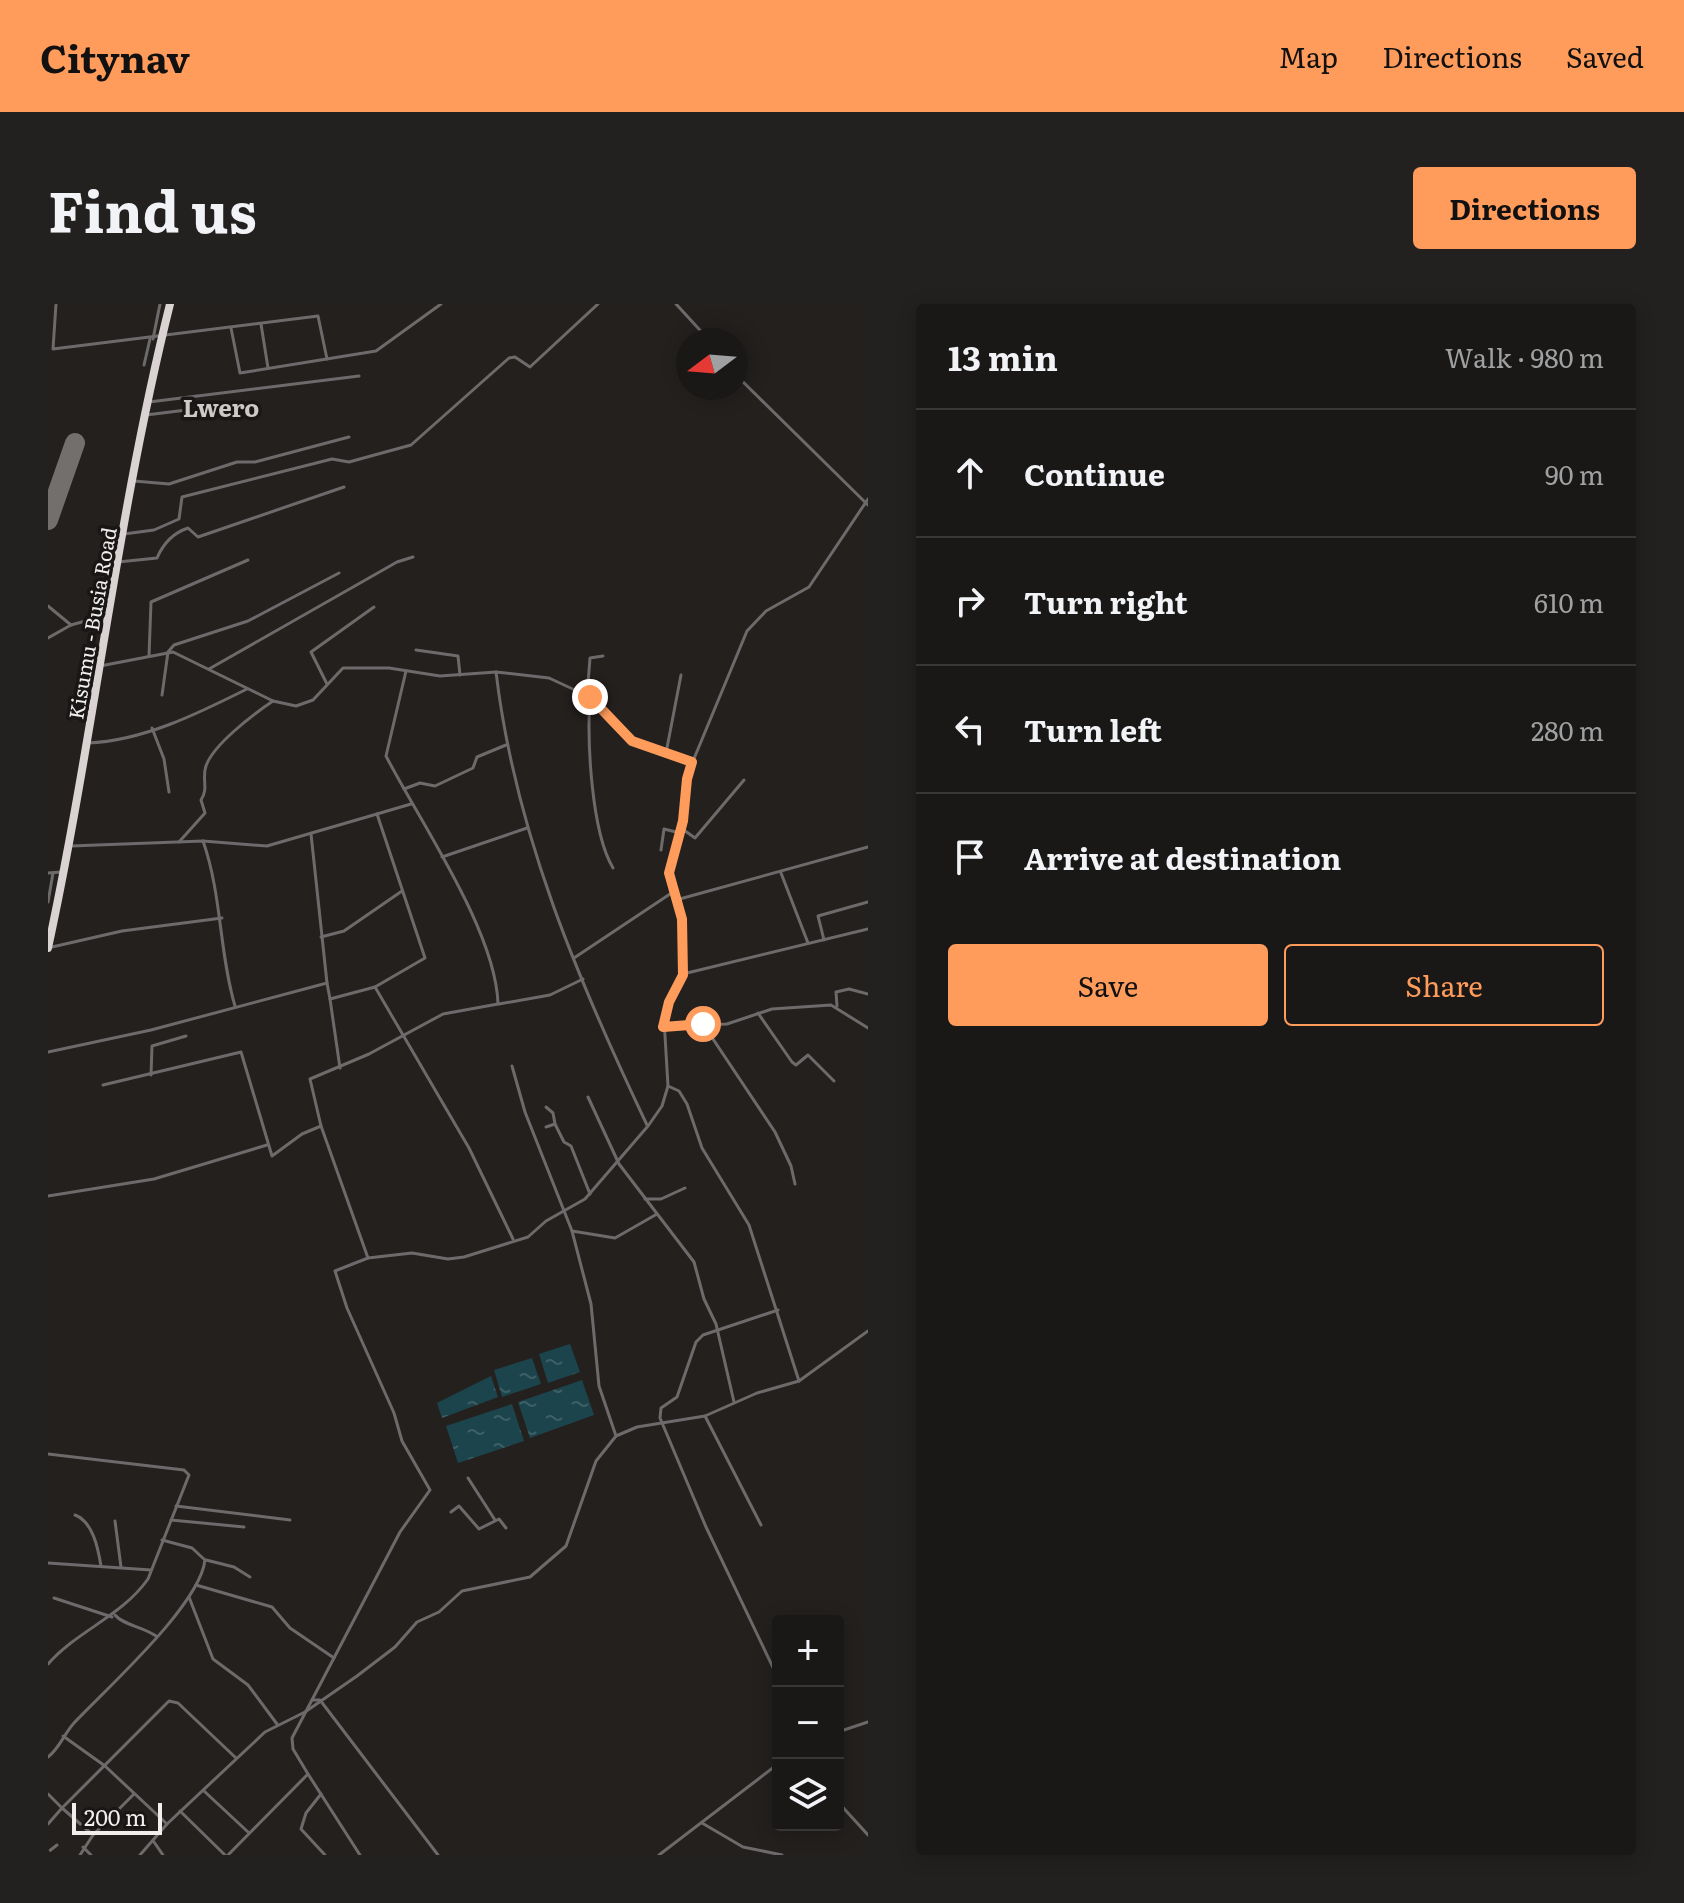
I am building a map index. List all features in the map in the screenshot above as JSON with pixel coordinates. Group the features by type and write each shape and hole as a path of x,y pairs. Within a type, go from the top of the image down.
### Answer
{"highway":[{"name":"Kisumu - Busia Road","path":"48,948 65,872 85,743 149,402 155,338 170,304"}],"street":[{"path":"56,304 53,349 319,316 327,359"},
{"path":"144,365 155,338 160,304"},
{"path":"231,328 238,373 381,349 441,304"},
{"path":"124,534 154,530 179,519 182,497 332,459 349,462 405,448 458,407 509,358 515,357 530,367 598,304"},
{"path":"676,304 698,328"},
{"path":"48,318 54,319"},
{"path":"261,324 268,368"},
{"path":"149,402 359,376"},
{"path":"360,1855 308,1774 292,1743 305,1712 400,1532 430,1490 402,1441 394,1413 336,1275 340,1268 368,1258 412,1253 448,1259 533,1234 546,1221 590,1194 619,1164 662,1106 668,1086 663,1027 669,1002 683,974 682,919 669,873 681,830 692,762 747,631 766,611 809,587 867,502 748,387"},
{"path":"146,415 235,404"},
{"path":"134,481 169,484 237,462 255,462 349,437"},
{"path":"118,562 157,558 161,546 176,532 188,528 198,537 344,487"},
{"path":"209,669 397,562 413,557"},
{"path":"149,656 151,602 248,560"},
{"path":"162,695 168,652 174,645 248,621 339,573"},
{"path":"48,606 71,625"},
{"path":"327,684 311,652 374,607"},
{"path":"48,638 71,625 109,615"},
{"path":"416,650 458,656 460,675"},
{"path":"100,666 168,652 180,654 273,701 296,706 318,696 343,668 460,675 496,672 549,678 588,696 632,741 692,762"},
{"path":"603,656 590,658 588,696 592,772 603,838 613,868"},
{"path":"406,671 386,754 482,937 498,1004"},
{"path":"496,672 506,745 527,828 573,958 608,1043 648,1126"},
{"path":"666,754 681,675"},
{"path":"85,743 115,740 152,728 201,711 248,689"},
{"path":"179,842 205,813 201,800 206,792 205,770 209,760 253,715 273,701"},
{"path":"152,728 164,759 169,792"},
{"path":"404,789 420,783 438,785 473,768 477,757 506,745"},
{"path":"661,850 664,829 681,830 695,838 744,780"},
{"path":"67,846 100,848 203,841 267,846 411,804"},
{"path":"330,999 375,987 425,958 377,814"},
{"path":"442,857 527,828"},
{"path":"311,834 321,937 340,1068"},
{"path":"203,841 222,918 228,980 235,1007"},
{"path":"676,900 868,847"},
{"path":"48,902 51,873 65,872"},
{"path":"781,873 808,943"},
{"path":"321,937 344,931 353,921 402,891"},
{"path":"573,958 673,892"},
{"path":"824,940 818,916 868,902"},
{"path":"48,948 122,931 222,918"},
{"path":"683,974 868,929"},
{"path":"368,1258 321,1126 310,1079 340,1068 443,1014 550,995 583,979"},
{"path":"48,1052 151,1030 327,983"},
{"path":"375,987 469,1148 513,1240"},
{"path":"837,1006 836,992 849,989 868,994"},
{"path":"663,1027 727,1024 786,1007 837,1006 868,1028"},
{"path":"758,1013 792,1062 796,1065 808,1055 834,1081"},
{"path":"703,1024 775,1132 791,1166 795,1184"},
{"path":"151,1075 152,1046 186,1036"},
{"path":"103,1085 243,1053 267,1145 273,1156 302,1134 321,1126"},
{"path":"512,1066 525,1112 572,1231 591,1304 599,1386 616,1436"},
{"path":"668,1086 679,1091 687,1104 702,1148 745,1216 799,1381"},
{"path":"588,1097 619,1164 693,1258 718,1331 734,1402"},
{"path":"546,1107 553,1113 562,1140 571,1146 590,1194"},
{"path":"546,1127 555,1124"},
{"path":"48,1196 154,1179 267,1145"},
{"path":"654,1209 685,1188"},
{"path":"645,1199 668,1197"},
{"path":"572,1231 615,1238 658,1214"},
{"path":"772,1665 660,1423 661,1408 678,1395 696,1342 778,1310"},
{"path":"140,1855 167,1824 236,1758 277,1724 305,1712 384,1657 417,1622 439,1612 462,1591 517,1583 557,1557 566,1546 596,1461 616,1436 660,1423 705,1416 734,1402 799,1381 868,1331"},
{"path":"705,1416 761,1525"},
{"path":"48,1454 189,1472 151,1570 138,1594 114,1616 70,1642 48,1664"},
{"path":"468,1478 495,1520"},
{"path":"176,1506 290,1520"},
{"path":"451,1512 459,1506 479,1529 499,1519 506,1528"},
{"path":"75,1515 83,1518 93,1535 101,1566"},
{"path":"171,1520 244,1527"},
{"path":"115,1521 121,1567"},
{"path":"162,1540 192,1548 205,1560 234,1567 250,1577"},
{"path":"48,1757 63,1736 189,1597 205,1560"},
{"path":"48,1563 151,1570"},
{"path":"196,1585 272,1607 290,1628 334,1658"},
{"path":"189,1597 213,1659 248,1685 277,1724"},
{"path":"54,1598 141,1626 156,1636"},
{"path":"48,1824 164,1704 173,1700 236,1758"},
{"path":"312,1700 320,1700"},
{"path":"320,1700 438,1855"},
{"path":"844,1730 868,1722"},
{"path":"63,1736 105,1766 167,1824"},
{"path":"659,1855 772,1769"},
{"path":"180,1811 226,1855 308,1774"},
{"path":"203,1790 248,1832"},
{"path":"48,1794 93,1835"},
{"path":"80,1855 93,1835 134,1794"},
{"path":"321,1794 301,1825 325,1855"},
{"path":"844,1809 868,1835"},
{"path":"702,1823 743,1847 782,1855"},
{"path":"153,1841 163,1855"},
{"path":"48,1852 57,1845"},
{"path":"83,1847 91,1855"}],"water":[{"path":"570,1344 580,1372 548,1383 539,1354"},
{"path":"532,1358 541,1384 502,1397 494,1370"},
{"path":"491,1376 498,1397 442,1418 437,1403"},
{"path":"582,1380 594,1415 530,1438 518,1402"},
{"path":"512,1404 524,1441 458,1463 446,1426"}],"runway":[{"path":"48,520 75,443"}],"district":[{"name":"Lwero","path":"221,406"}],"route":[{"path":"590,697 632,741 655,752 692,762 683,821 669,873 682,919 683,975 669,1002 663,1027 703,1024"}]}
